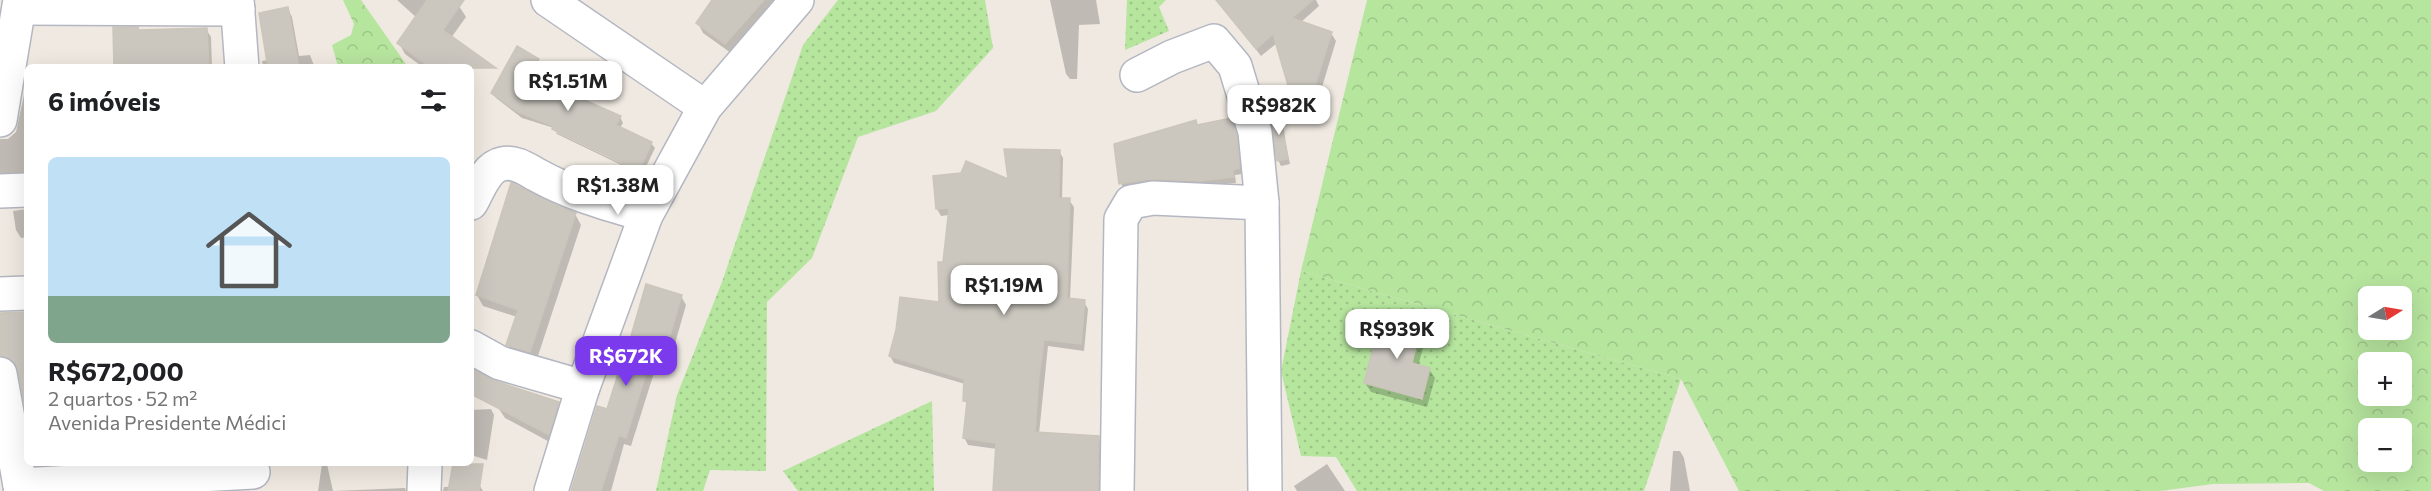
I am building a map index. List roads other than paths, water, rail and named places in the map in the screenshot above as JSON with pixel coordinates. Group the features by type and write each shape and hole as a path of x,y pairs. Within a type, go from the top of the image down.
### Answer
{"street":[{"path":"548,0 705,107"},
{"path":"550,491 583,387 646,215 705,107 797,0"},
{"path":"0,120 19,4 238,4 242,64"},
{"path":"1137,75 1172,57 1214,41 1235,66 1255,132 1262,203 1265,491"},
{"path":"474,198 488,174 501,164 518,165 564,190 646,215"},
{"path":"0,191 24,190"},
{"path":"1118,491 1121,219 1131,202 1153,198 1262,203"},
{"path":"0,294 24,293"},
{"path":"474,349 500,363 583,387"},
{"path":"0,374 21,488 253,475"},
{"path":"424,491 425,466"}]}
